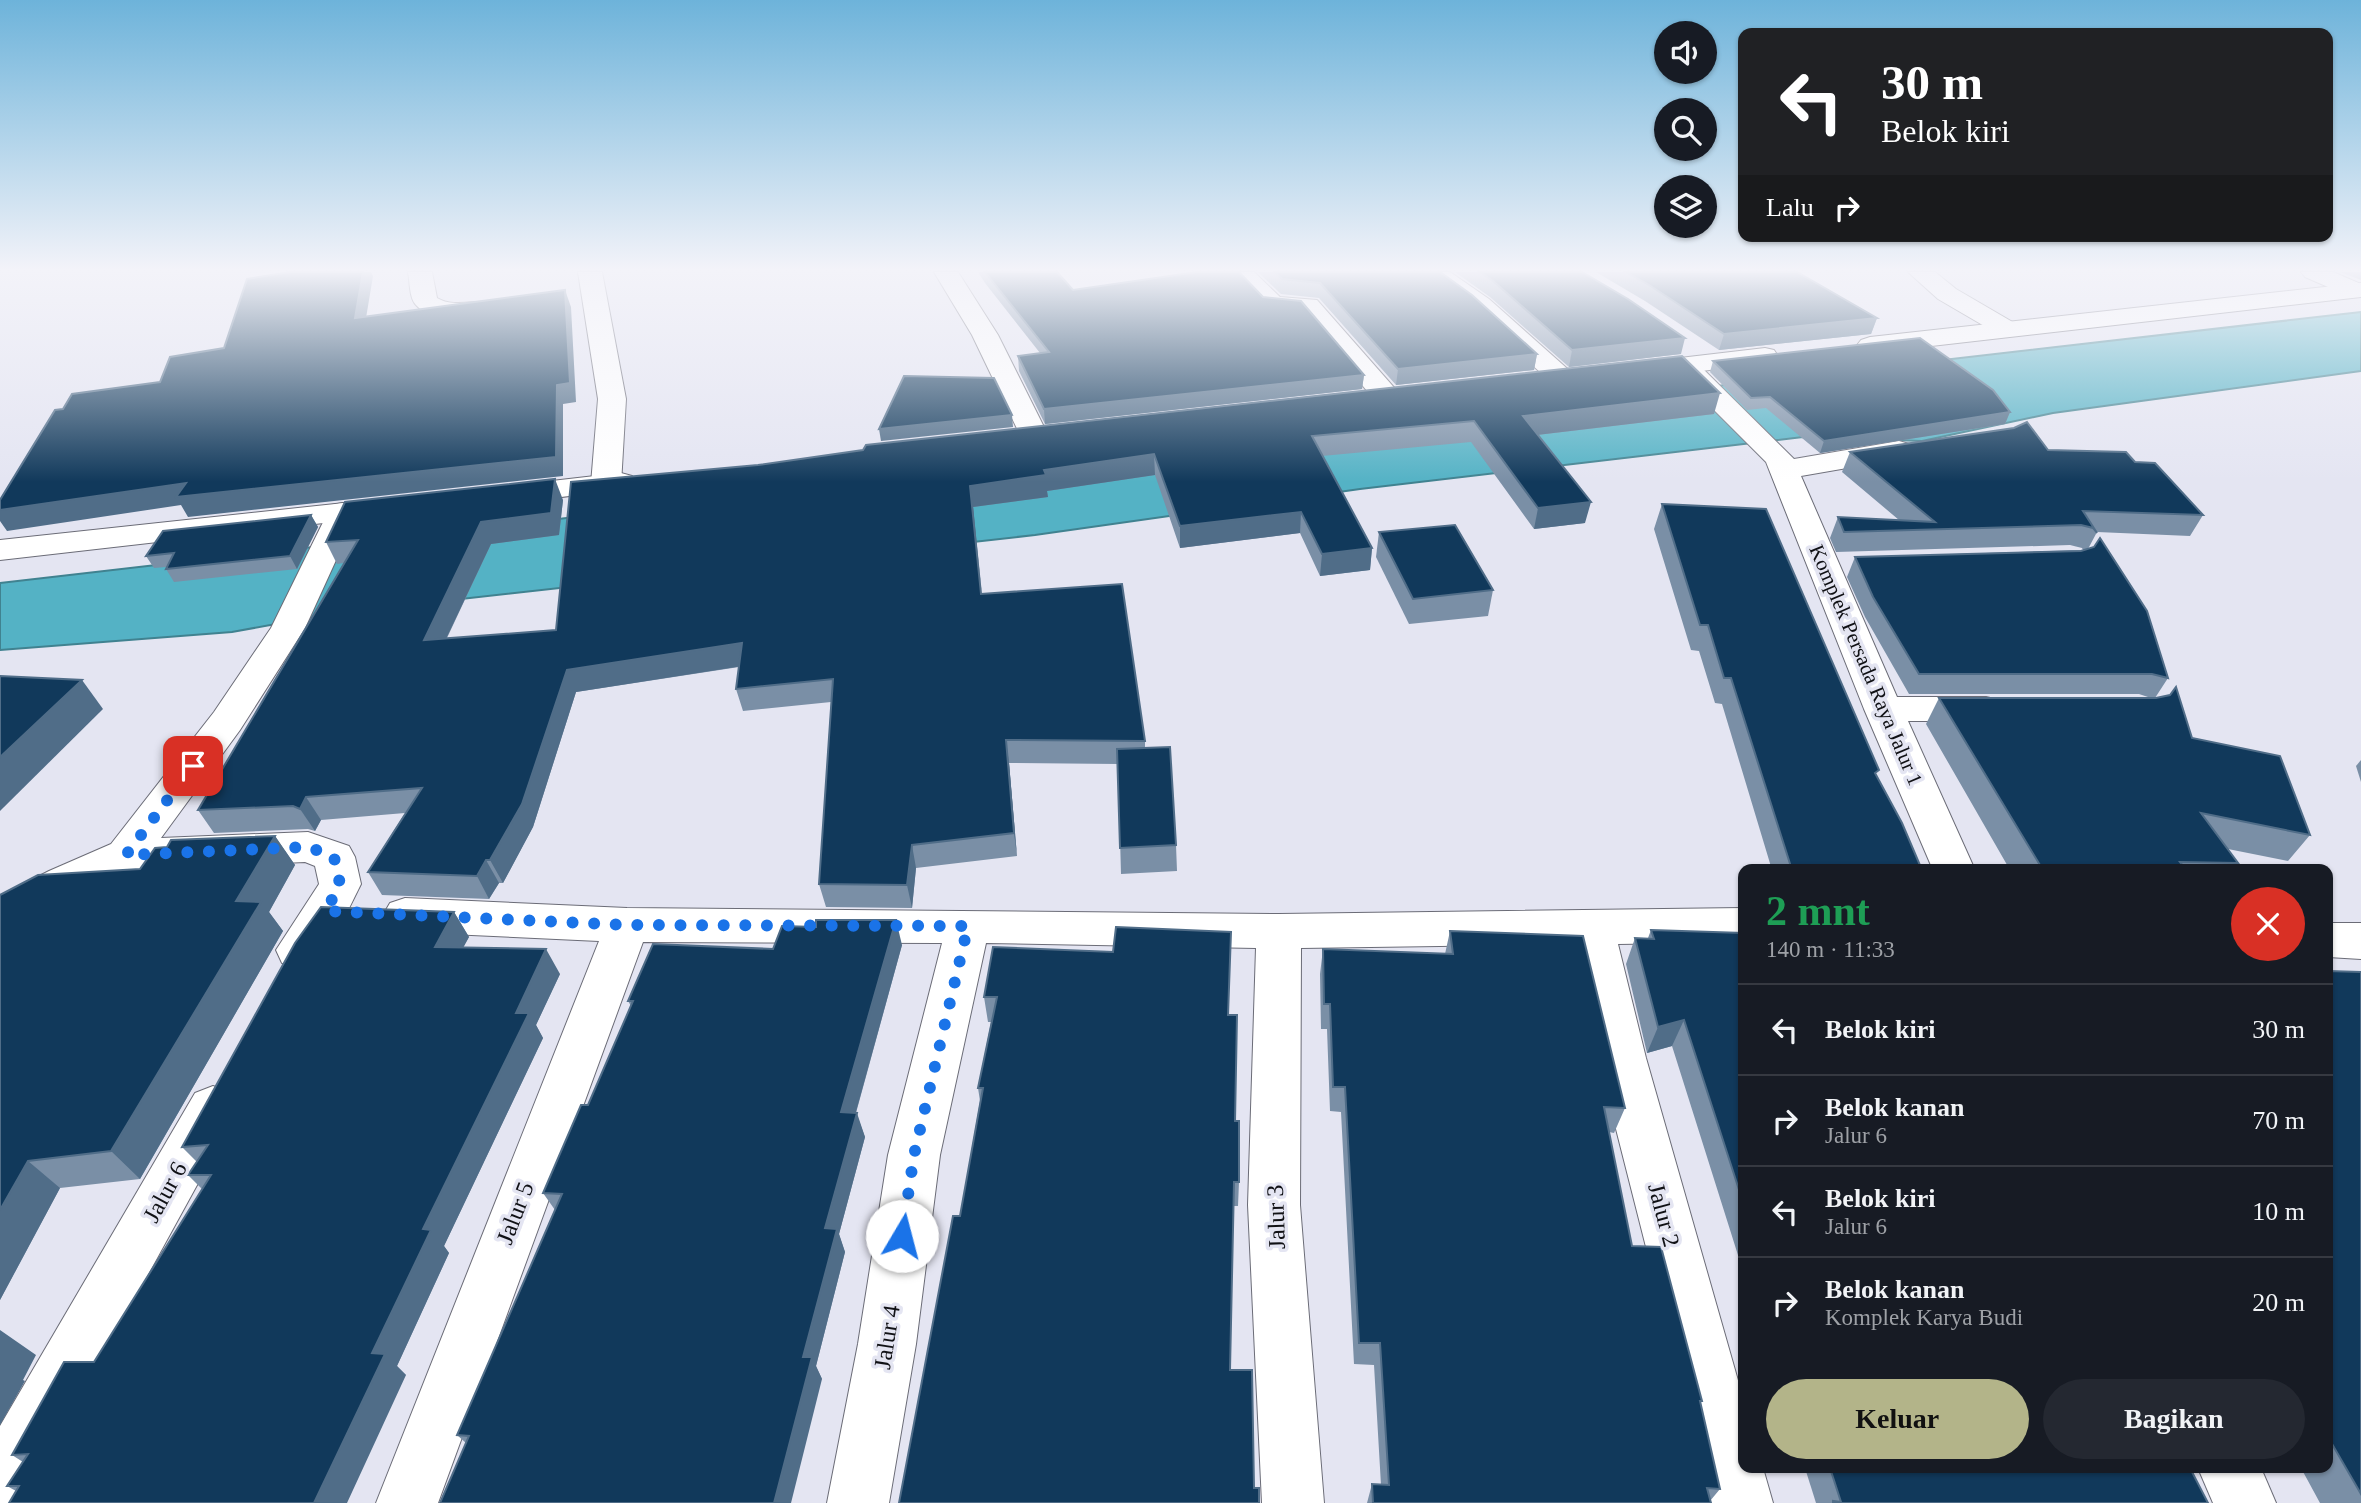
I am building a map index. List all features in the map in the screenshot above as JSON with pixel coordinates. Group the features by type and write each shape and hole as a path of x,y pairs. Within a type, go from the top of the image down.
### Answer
{"street":[{"path":"602,342 611,399 606,484"},
{"path":"988,342 1035,437"},
{"path":"1340,342 1387,398"},
{"path":"1538,342 1589,376"},
{"path":"1847,347 1890,342"},
{"path":"1521,383 1794,353"},
{"path":"1694,362 1782,465 1921,447"},
{"name":"Komplek Persada Raya Jalur 1","path":"1782,465 1836,565 1883,709 1951,864"},
{"path":"482,497 648,479"},
{"path":"0,550 337,526 412,505"},
{"path":"126,855 227,721 288,628 337,526"},
{"path":"1883,709 2018,709"},
{"path":"0,916 126,855 309,847 334,857 340,884 326,911 295,954 276,991"},
{"path":"326,911 627,925 968,926 1279,931 1738,925"},
{"name":"Jalur 5","path":"407,1503 516,1209 627,925"},
{"name":"Jalur 2","path":"1591,925 1622,1058 1742,1503"},
{"name":"Jalur 4","path":"858,1503 887,1344 914,1155 968,926"},
{"name":"Jalur 3","path":"1279,931 1274,1205 1293,1503"},
{"path":"2333,940 2361,941"},
{"name":"Jalur 6","path":"0,1490 26,1438 237,1064"},
{"path":"2230,1473 2245,1503"}],"water":[{"path":"2098,342 2361,342 2361,371 2053,413 1922,441 1803,437 1360,489 1035,535 336,613 232,632 0,650 0,583"}],"building":[{"path":"226,342 568,342 570,383 557,385 556,457 176,497 186,483 0,510 0,500 55,410 63,409 72,394 160,382 170,357 224,348"},
{"path":"1041,342 1336,342 1364,375 1044,409 1018,356 1049,352"},
{"path":"1374,342 1524,342 1537,354 1398,369"},
{"path":"1563,342 1646,342 1572,350"},
{"path":"1883,342 1926,342 1993,390 2010,412 1824,441 1770,397 1751,398 1713,361"},
{"path":"1682,356 1720,393 1523,416 1591,502 1538,508 1474,421 1312,436 1372,548 1322,554 1301,512 1180,526 1154,454 1044,470 1046,475 970,486 981,594 1122,584 1145,741 1006,740 1014,833 912,845 907,885 819,884 833,679 736,689 742,643 567,670 522,804 490,860 486,860 477,876 368,872 422,788 306,797 300,809 293,806 198,810 358,540 326,542 345,502 555,479 551,513 481,522 424,640 556,630 571,482 758,465 863,450 866,445"},
{"path":"904,376 994,378 1012,415 879,429"},
{"path":"2027,422 2048,450 2126,452 2135,462 2155,463 2203,515 2083,511 2097,533 2093,528 2081,525 1844,532 1838,517 1935,522 1850,452 2014,428"},
{"path":"1662,504 1766,509 1879,770 1875,773 1902,823 1919,864 1790,864 1731,678 1724,678 1708,625 1700,625"},
{"path":"311,515 290,556 166,569 174,553 146,556 163,531"},
{"path":"1455,525 1493,590 1413,599 1379,532"},
{"path":"2100,538 2147,611 2168,678 2152,674 1919,674 1873,597 1855,557 2081,551 2094,547"},
{"path":"0,676 82,680 0,757"},
{"path":"2176,687 2192,738 2280,756 2310,835 2201,813 2238,863 2039,864 1939,698 2156,698 2170,695"},
{"path":"1170,747 1176,845 1120,848 1117,749"},
{"path":"275,836 236,901 261,902 111,1151 28,1161 0,1210 0,895 38,875 140,869 155,848 167,847 171,840"},
{"path":"321,907 454,912 435,947 546,949 516,1013 529,1013 423,1229 431,1230 372,1353 385,1354 314,1503 9,1503 19,1486 7,1486 28,1454 12,1455 64,1362 94,1362 211,1175 188,1175 208,1145 182,1147 295,943"},
{"path":"816,920 896,920 841,1112 857,1113 825,1228 837,1229 803,1357 812,1357 774,1503 440,1503 469,1436 457,1435 562,1194 543,1193 581,1105 588,1105 633,1001 628,1001 653,944 773,949 782,926 816,927"},
{"path":"1116,927 1231,932 1228,1015 1237,1015 1235,1121 1239,1121 1239,1182 1234,1182 1230,1370 1252,1370 1254,1488 1259,1488 1259,1503 899,1503 953,1216 960,1216 983,1088 978,1088 997,997 984,997 993,947 1113,952"},
{"path":"1651,930 1738,933 1738,1187 1684,1020 1658,1027 1635,938 1654,939"},
{"path":"1450,931 1583,936 1625,1108 1604,1107 1632,1246 1661,1247 1702,1401 1720,1489 1707,1488 1711,1503 1373,1503 1372,1484 1389,1485 1380,1343 1359,1343 1345,1087 1333,1087 1330,1004 1324,1004 1323,949 1453,954"},
{"path":"2333,971 2361,972 2361,1494 2333,1446"},
{"path":"1832,1473 2193,1473 2208,1503 1833,1503 1833,1501 1841,1502"}],"route":[{"path":"193,766 126,855 309,847 334,857 340,884 326,911 627,925 968,926 914,1155 902,1236"}]}
